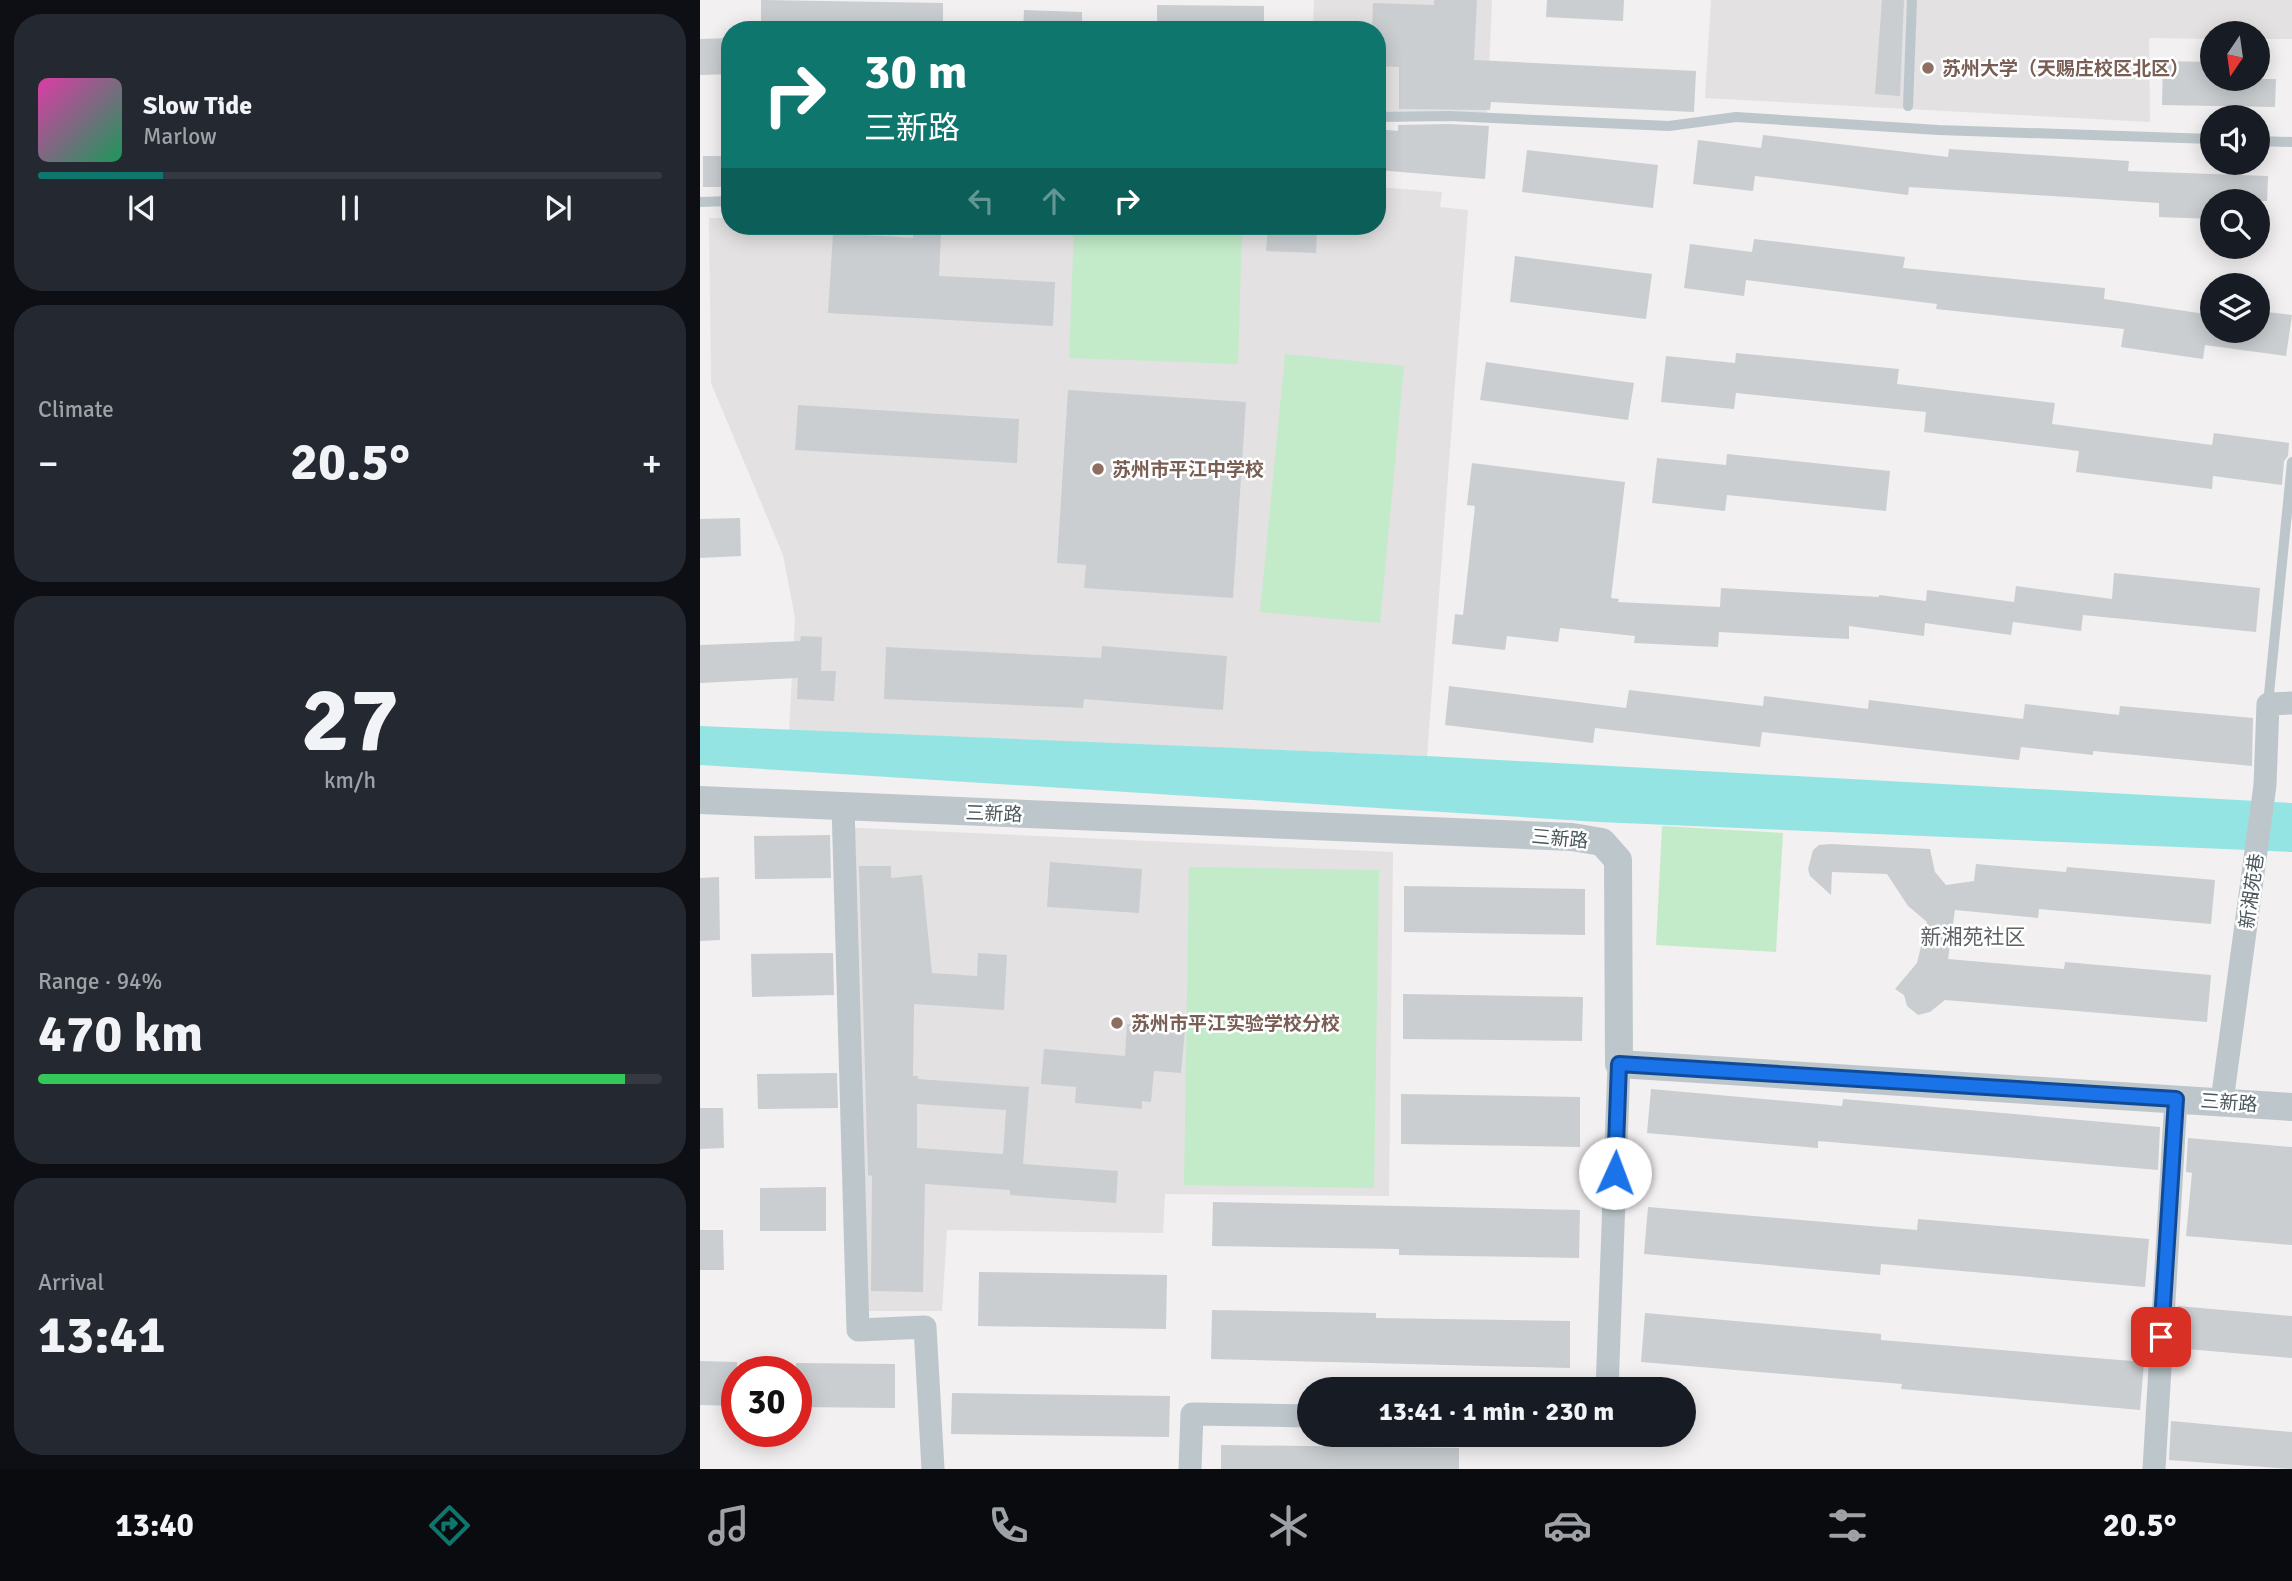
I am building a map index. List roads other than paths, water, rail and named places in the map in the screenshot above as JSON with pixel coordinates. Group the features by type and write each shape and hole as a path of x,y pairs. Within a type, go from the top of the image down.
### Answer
{"street":[{"path":"2268,704 2292,703"},
{"name":"新湘苑巷","path":"2222,1101 2257,856 2268,704"},
{"name":"三新路","path":"700,800 1572,837 1602,842 1618,860 1619,1064 2292,1107"},
{"path":"843,806 859,1331 925,1327 933,1469"},
{"path":"1607,1377 1619,1064"},
{"path":"2154,1469 2176,1099"},
{"path":"1190,1469 1192,1415 1297,1416"}],"lane":[{"path":"1908,106 1912,0"},
{"path":"1386,117 1449,116 1669,126 1736,117 1938,130 2200,139"},
{"path":"2270,141 2292,142"},
{"path":"700,202 721,201"},
{"path":"2268,704 2292,462"}],"water":[{"path":"700,726 1427,756 2292,803 2292,852 1599,822 700,765"}],"place":[{"name":"苏州大学（天赐庄校区北区）","path":"1928,68"},
{"name":"苏州市平江中学校","path":"1098,469"},
{"name":"苏州市平江实验学校分校","path":"1117,1023"}],"district":[{"name":"新湘苑社区","path":"1973,937"}]}
